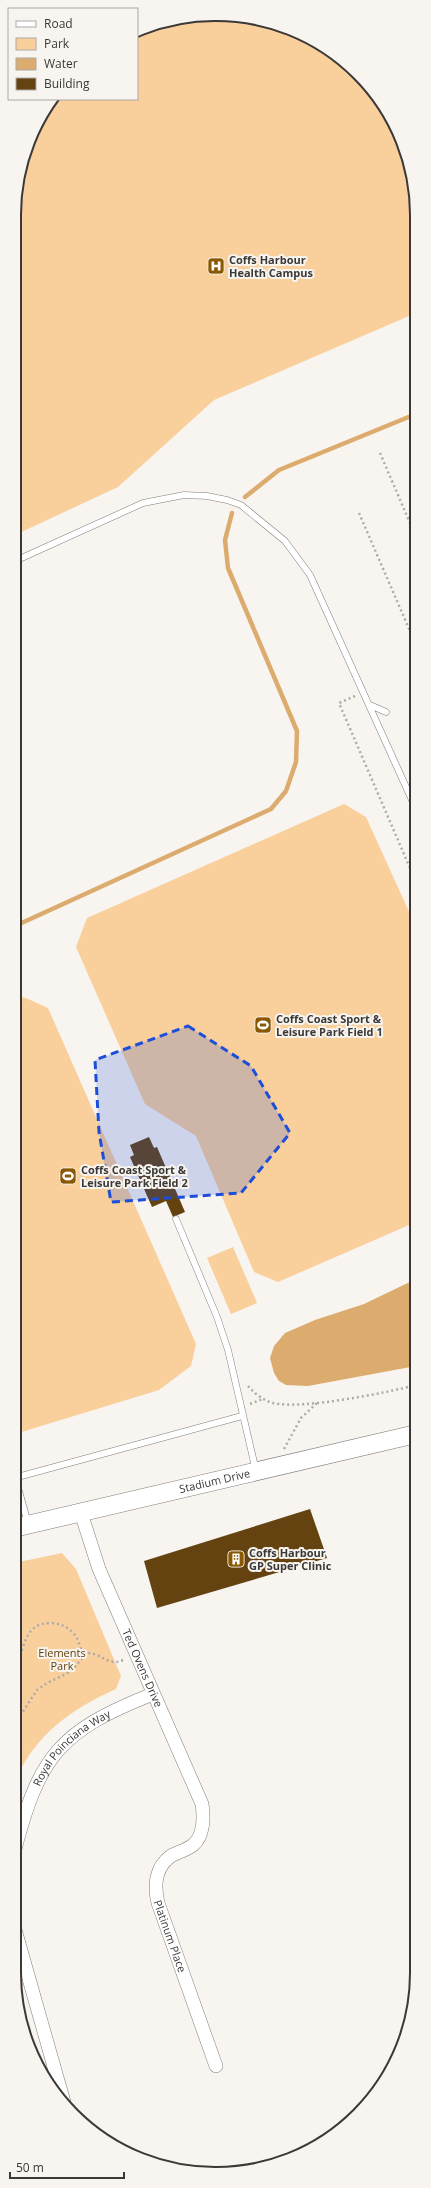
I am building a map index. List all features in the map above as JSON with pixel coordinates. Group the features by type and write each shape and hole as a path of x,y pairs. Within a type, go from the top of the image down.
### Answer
{"main road":[{"name":"Stadium Drive","path":"21,1526 410,1435"}],"street":[{"name":"Ted Ovens Drive","path":"81,1513 99,1570 202,1804 203,1822"},
{"name":"Royal Poinciana Way","path":"21,1818 44,1769 66,1740 92,1722 153,1694"},
{"name":"Platinum Place","path":"203,1822 196,1841 192,1846 169,1857 164,1863 159,1870 155,1887 158,1903 216,2066"},
{"path":"21,1951 61,2091"}],"lane":[{"path":"21,558 143,503 184,495 207,496 227,500 241,505 285,541 298,556 319,592 410,796"},
{"path":"370,705 386,712"},
{"path":"176,1219 217,1317 228,1350 256,1472"},
{"path":"21,1475 242,1416"}],"path":[{"path":"380,454 410,522"},
{"path":"359,514 410,631"},
{"path":"357,695 339,703 410,868"},
{"path":"246,1383 257,1396 271,1403 287,1405 318,1402 410,1386"},
{"path":"286,1465 284,1450 287,1442 302,1418 318,1402"},
{"path":"21,1650 27,1635 34,1628 46,1623 55,1623 70,1629 78,1639 84,1656"},
{"path":"21,1713 28,1700 40,1688 70,1672 88,1653 112,1663 123,1660"}],"highlighted area":[{"path":"188,1026 251,1066 290,1133 241,1193 111,1202 99,1132 95,1060"}],"green space":[{"name":"Coffs Harbour Health Campus","path":"203,21 228,21 278,31 313,47 344,69 370,97 390,129 400,153 410,203 410,316 214,400 118,487 21,532 21,203 31,153 41,129 59,100 138,100 138,37 165,28"},
{"name":"Coffs Coast Sport & Leisure Park Field 1","path":"344,804 366,817 410,914 410,1225 278,1282 254,1272 196,1136 145,1104 76,947 87,918"},
{"name":"Coffs Coast Sport & Leisure Park Field 2","path":"21,997 48,1008 196,1344 191,1366 159,1390 21,1432"},
{"path":"233,1247 257,1303 231,1314 207,1258"},
{"name":"Elements Park","path":"62,1553 76,1569 121,1676 116,1689 99,1697 69,1715 55,1726 43,1738 21,1769 21,1562"}],"water":[{"path":"410,1282 410,1367 308,1386 286,1385 279,1381 274,1373 270,1358 274,1346 285,1333 315,1320 364,1304"}],"building":[{"path":"149,1137 154,1148 157,1147 185,1212 173,1217 166,1201 152,1207 130,1157 134,1155 130,1145"},
{"name":"Coffs Harbour GP Super Clinic","path":"310,1509 327,1558 157,1608 144,1561"}],"waterway":[{"path":"245,497 279,470 410,416"},
{"path":"21,923 271,809 286,791 296,762 297,731 228,568 225,540 232,513"}],"place":[{"name":"Coffs Harbour Health Campus","path":"216,266"},
{"name":"Coffs Coast Sport & Leisure Park Field 1","path":"263,1025"},
{"name":"Coffs Coast Sport & Leisure Park Field 2","path":"68,1176"},
{"name":"Coffs Harbour GP Super Clinic","path":"236,1559"}]}
